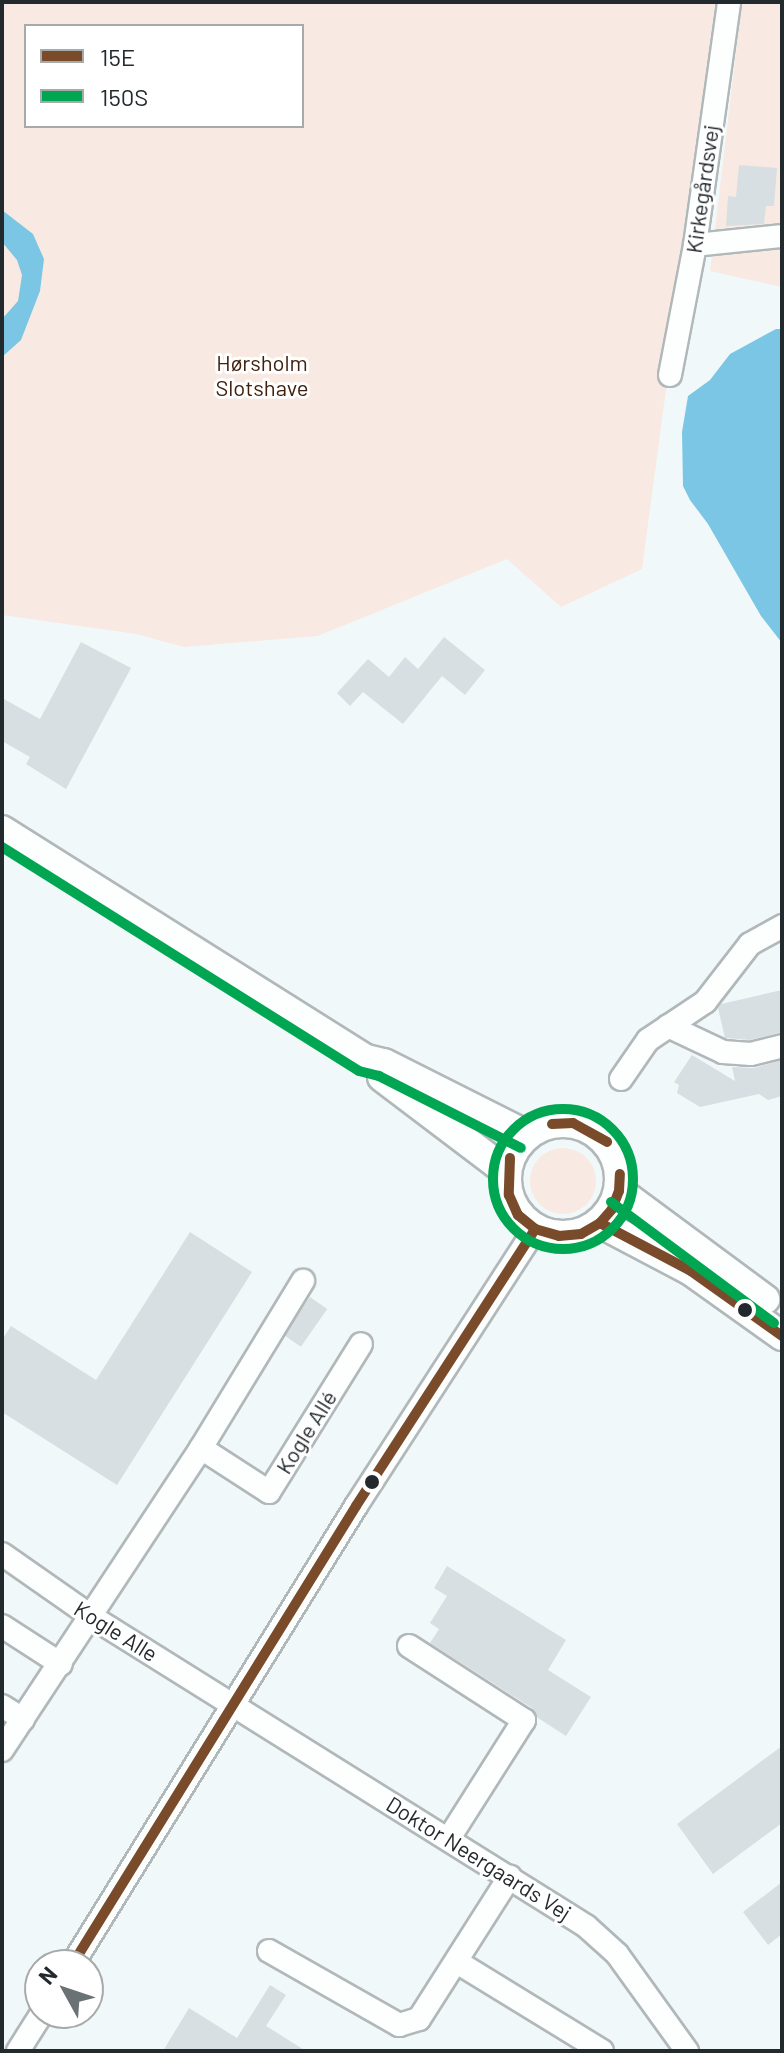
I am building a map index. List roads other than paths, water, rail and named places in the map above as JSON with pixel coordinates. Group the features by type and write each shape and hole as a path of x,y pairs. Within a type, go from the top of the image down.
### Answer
{"main road":[{"path":"2,830 366,1059 379,1075 507,1172"},
{"path":"366,1059 384,1063 527,1135"},
{"path":"573,1123 593,1131 607,1142 616,1157 619,1191 612,1209 600,1223 581,1234 559,1236 535,1229 518,1215 509,1195 507,1172 510,1158 527,1135 552,1124 573,1123"},
{"path":"619,1191 782,1312"},
{"path":"600,1223 691,1271 782,1336"}],"street":[{"name":"Kirkegårdsvej","path":"670,375 695,245 729,2"},
{"path":"695,245 782,236"},
{"path":"621,1079 648,1040 705,1002 750,944 782,926"},
{"path":"668,1026 723,1052 751,1054 782,1046"},
{"path":"82,1949 535,1229"},
{"path":"2,1750 201,1448 303,1281"},
{"name":"Kogle Allé","path":"201,1448 269,1492 361,1344"},
{"name":"Kogle Alle","path":"2,1554 92,1617 234,1705"},
{"path":"2,1626 61,1664"},
{"path":"409,1646 524,1720 449,1838"},
{"name":"Doktor Neergaards Vej","path":"234,1705 586,1926 617,1954 687,2051"},
{"path":"2,1706 23,1719"},
{"path":"269,1951 399,2025 419,2019 510,1876"},
{"path":"457,1962 602,2051"},
{"path":"18,2051 32,2029"}],"water":[{"path":"2,210 33,234 44,259 40,291 21,340 2,357 2,319 18,301 22,275 17,260 2,242"},
{"path":"776,329 782,329 782,643 761,616 683,486 682,432 688,396 710,380 730,354"}],"park label":[{"name":"Hørsholm Slotshave","path":"262,374"}]}
